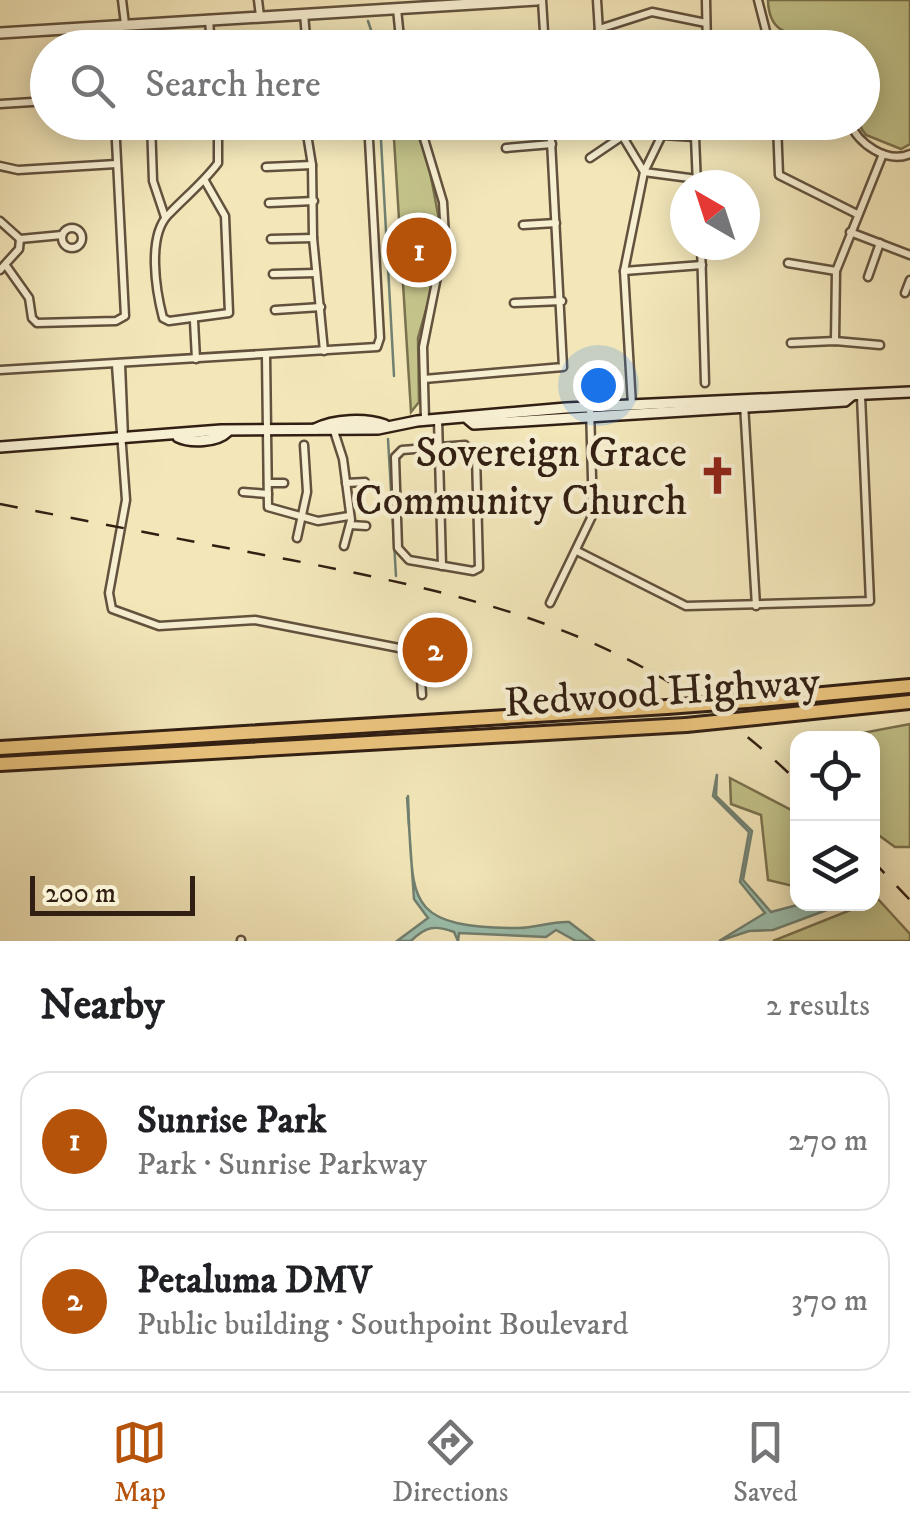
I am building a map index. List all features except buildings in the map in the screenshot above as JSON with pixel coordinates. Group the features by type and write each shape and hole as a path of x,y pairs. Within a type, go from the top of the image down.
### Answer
{"highway":[{"name":"Redwood Highway","path":"0,748 666,707 910,686"},
{"name":"Redwood Highway","path":"0,764 686,725 910,702"}],"main road":[{"path":"42,30 455,2 540,0"},
{"path":"0,33 30,31"},
{"path":"0,447 178,437 185,441 222,438 227,432 334,431 468,419 485,414 845,401 856,396 910,392"},
{"path":"315,430 354,422 385,425"}],"street":[{"path":"122,0 125,24"},
{"path":"258,0 260,16"},
{"path":"540,0 543,30"},
{"path":"596,0 599,29 652,12 706,23"},
{"path":"706,0 707,30"},
{"path":"758,0 766,30"},
{"path":"397,8 399,30"},
{"path":"304,14 305,30"},
{"path":"209,19 210,30"},
{"path":"0,104 30,103"},
{"path":"20,240 19,250 3,269 29,298 32,318 37,322 116,321 125,316 116,140"},
{"path":"152,140 153,181 165,217"},
{"path":"205,181 225,216 230,304 224,317 194,321 163,318 156,247 165,217 205,181 218,162 218,140"},
{"path":"307,140 324,351"},
{"path":"0,370 372,349 380,343 369,140"},
{"path":"424,140 443,202 445,237 426,322 425,420"},
{"path":"424,379 563,368 552,140"},
{"path":"590,158 618,140"},
{"path":"622,140 644,172 670,177"},
{"path":"633,410 624,271 644,172 660,140"},
{"path":"695,140 696,170"},
{"path":"777,140 778,175 857,214"},
{"path":"859,140 883,154 910,154"},
{"path":"506,148 552,144"},
{"path":"835,341 836,271 883,154"},
{"path":"0,166 18,170 116,164"},
{"path":"266,168 312,165"},
{"path":"269,203 314,200"},
{"path":"0,221 20,240"},
{"path":"523,225 556,223"},
{"path":"850,232 910,254"},
{"path":"20,240 62,235"},
{"path":"270,239 313,238"},
{"path":"868,277 880,244"},
{"path":"701,260 705,383"},
{"path":"788,263 836,271"},
{"path":"624,271 702,266"},
{"path":"273,274 316,273"},
{"path":"906,293 910,280"},
{"path":"514,303 562,301"},
{"path":"274,310 321,306"},
{"path":"194,321 196,359"},
{"path":"791,344 835,341 880,345"},
{"path":"266,355 270,509 318,521 349,516"},
{"path":"118,364 126,500 109,594 112,609 159,626 258,620 399,648 415,653 419,660 422,696"},
{"path":"578,551 677,604 756,606 870,601 856,396"},
{"path":"744,403 756,606"},
{"path":"550,602 578,551 594,510 590,411"},
{"path":"438,420 442,566"},
{"path":"334,431 346,483 350,526 344,546"},
{"path":"297,538 307,492 304,444"},
{"path":"465,445 476,455 481,562 473,570 409,560 398,548 396,457 402,450 438,446 465,445"},
{"path":"268,484 284,482"},
{"path":"346,483 365,482"},
{"path":"244,492 268,494"},
{"path":"350,526 366,526"}],"green space":[{"path":"768,0 910,0 910,144 901,149 878,140 880,30 781,30 770,14"},
{"path":"394,140 420,140 428,161 440,225 436,274 418,338 419,402 411,412"},
{"path":"910,724 910,847 895,847 880,836 880,731 873,731"},
{"path":"730,778 790,809 790,885 768,880 761,815 731,804"},
{"path":"880,901 910,934 910,941 773,941 848,911 880,911"}],"shaded area":[{"path":"717,774 716,796 752,831 743,880 771,912 790,907 790,911 824,911 773,930 749,931 719,941 765,913 740,882 749,832 713,796"},
{"path":"411,862 420,899 431,912 450,921 515,928 569,922 594,941 576,941 556,930 546,937 459,933 458,941 454,932 436,928 421,932 411,941 397,941 428,918 414,899"}],"waterway":[{"path":"368,21 371,30"},
{"path":"381,140 394,376"},
{"path":"388,439 396,576"},
{"path":"408,796 409,825"}],"railway":[{"path":"0,504 433,590 563,630 624,657 683,691 741,732 790,775"},
{"path":"880,868 910,900"}],"place":[{"name":"Sunrise Park","path":"419,250"},
{"name":"Sovereign Grace Community Church","path":"717,475"},
{"name":"Petaluma DMV","path":"435,650"}]}
